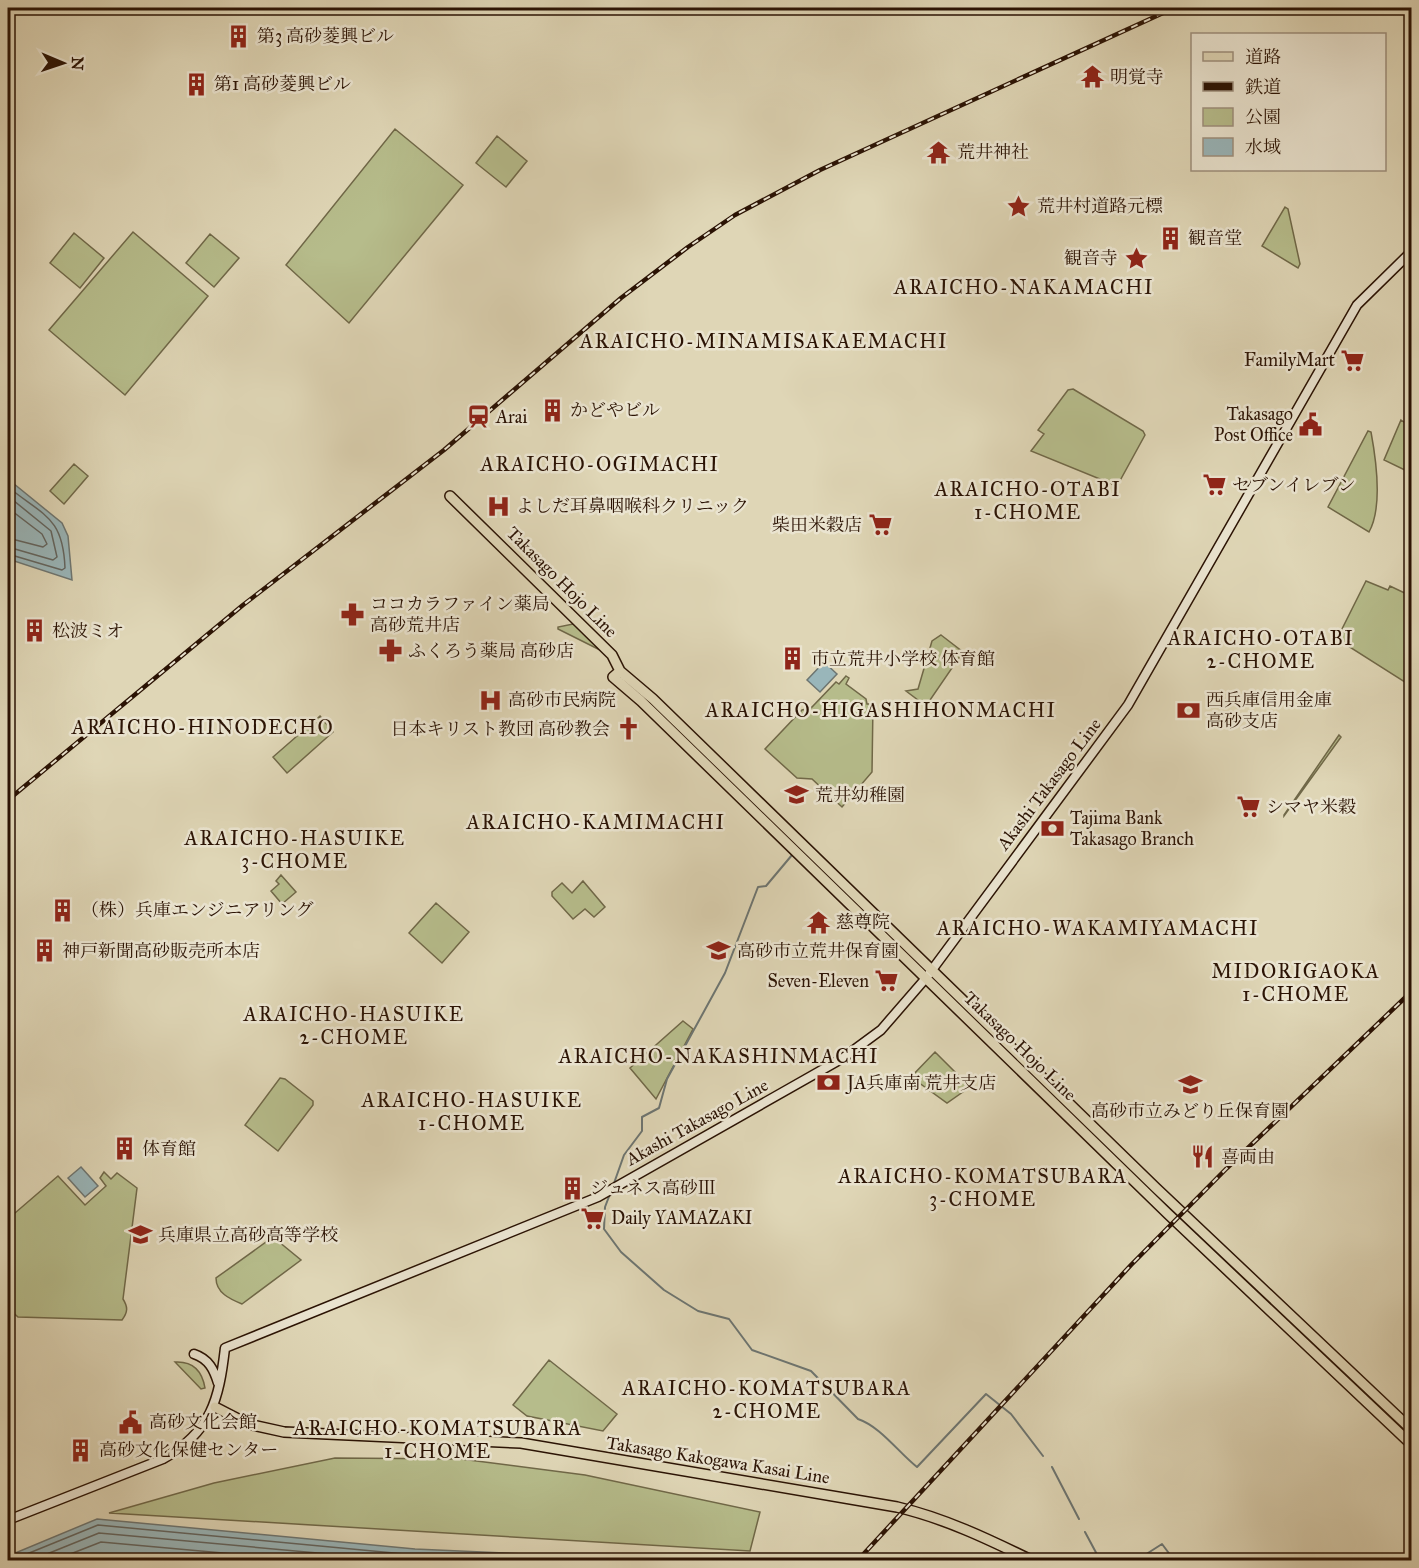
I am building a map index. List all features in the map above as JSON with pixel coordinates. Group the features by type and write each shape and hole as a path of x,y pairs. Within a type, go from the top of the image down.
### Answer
{"main road":[{"name":"Akashi Takasago Line","path":"8,1520 163,1459 184,1447 196,1435 215,1407 225,1348 598,1197 843,1058 871,1038 897,1014 926,978 1128,705 1357,305 1412,251"},
{"name":"Takasago Hojo Line","path":"450,496 612,655 616,674 641,701 1412,1445"},
{"name":"Takasago Hojo Line","path":"616,674 653,699 1156,1188 1412,1430"},
{"path":"194,1354 205,1359 213,1368 218,1384"},
{"name":"Takasago Kakogawa Kasai Line","path":"215,1407 248,1424 285,1432 521,1443 897,1507 919,1512 1031,1560"}],"green space":[{"path":"395,129 463,185 349,323 286,265"},
{"path":"497,136 527,161 506,187 476,163"},
{"path":"1285,207 1288,209 1300,264 1298,268 1262,246"},
{"path":"133,232 208,296 125,395 49,330"},
{"path":"74,233 104,258 80,288 50,263"},
{"path":"210,234 239,258 214,287 186,263"},
{"path":"1073,389 1143,431 1145,435 1117,486 1031,451 1044,434 1038,430 1068,390"},
{"path":"1401,420 1411,427 1411,473 1384,460"},
{"path":"1368,431 1371,432 1377,483 1376,510 1369,532 1328,507"},
{"path":"74,464 88,476 64,504 50,491"},
{"path":"1366,581 1388,590 1390,586 1411,596 1411,686 1337,639"},
{"path":"573,624 606,653 558,629 558,627"},
{"path":"941,635 963,652 928,703 922,703 906,691 918,689 932,641"},
{"path":"846,676 849,678 846,684 866,699 867,704 873,704 872,772 842,807 812,779 797,778 765,749 802,710 811,708 836,682 839,684"},
{"path":"320,716 333,732 287,773 273,757"},
{"path":"1339,735 1341,737 1284,816 1284,815"},
{"path":"281,875 296,892 282,904 271,891 279,884 276,881"},
{"path":"583,881 605,907 594,917 585,909 573,919 552,896 552,892 562,883 572,893"},
{"path":"436,903 469,932 442,963 409,933"},
{"path":"683,1021 693,1029 656,1099 630,1068"},
{"path":"935,1052 970,1087 947,1103 911,1077"},
{"path":"280,1078 285,1079 313,1101 313,1105 278,1151 245,1125"},
{"path":"104,1172 111,1179 117,1173 137,1188 123,1299 127,1310 124,1317 122,1320 18,1317 8,1308 8,1219 58,1176 85,1205 106,1186 100,1178"},
{"path":"273,1237 301,1260 242,1304 221,1292 216,1278"},
{"path":"549,1360 617,1414 603,1431 527,1416 513,1405"},
{"path":"175,1362 187,1363 196,1368 202,1376 205,1388 201,1389"},
{"path":"335,1458 461,1459 585,1475 760,1512 750,1551 109,1513 214,1483"}],"water":[{"path":"8,479 62,523 68,536 72,580 8,559"},
{"path":"824,662 837,674 820,692 807,680"},
{"path":"81,1167 98,1186 85,1197 68,1178"},
{"path":"97,1519 415,1549 654,1560 8,1560 8,1556"}],"waterway":[{"path":"613,1186 624,1155 642,1131 642,1117 659,1108 667,1079 725,973 758,887 766,886 792,855"},
{"path":"610,1194 605,1207 604,1229 621,1252 664,1290 698,1311 729,1319 752,1350 811,1371 858,1419 882,1434 917,1467 986,1394 1011,1414 1043,1456"},
{"path":"1052,1467 1079,1519"},
{"path":"1085,1532 1100,1560"},
{"path":"1137,1560 1162,1544 1174,1560"}],"railway":[{"path":"8,800 243,605 444,450 621,298 735,215 820,170 1174,8"},
{"path":"858,1560 1131,1265 1227,1168 1412,991"}],"place":[{"name":"第3 高砂菱興ビル","path":"239,36"},
{"name":"明覚寺","path":"1092,77"},
{"name":"第1 高砂菱興ビル","path":"196,84"},
{"name":"荒井神社","path":"939,152"},
{"name":"荒井村道路元標","path":"1019,206"},
{"name":"観音堂","path":"1170,238"},
{"name":"観音寺","path":"1136,258"},
{"name":"FamilyMart","path":"1353,360"},
{"name":"かどやビル","path":"552,410"},
{"name":"Arai","path":"478,417"},
{"name":"Takasago Post Office","path":"1311,424"},
{"name":"セブンイレブン","path":"1214,485"},
{"name":"よしだ耳鼻咽喉科クリニック","path":"498,506"},
{"name":"柴田米穀店","path":"880,525"},
{"name":"ココカラファイン薬局 高砂荒井店","path":"352,614"},
{"name":"松波ミオ","path":"34,631"},
{"name":"ふくろう薬局 高砂店","path":"390,651"},
{"name":"市立荒井小学校 体育館","path":"793,659"},
{"name":"高砂市民病院","path":"490,700"},
{"name":"西兵庫信用金庫 高砂支店","path":"1188,710"},
{"name":"日本キリスト教団 高砂教会","path":"628,729"},
{"name":"荒井幼稚園","path":"797,795"},
{"name":"シマヤ米穀","path":"1248,807"},
{"name":"Tajima Bank Takasago Branch","path":"1052,828"},
{"name":"（株）兵庫エンジニアリング","path":"63,910"},
{"name":"慈尊院","path":"818,922"},
{"name":"神戸新聞高砂販売所本店","path":"44,951"},
{"name":"高砂市立荒井保育園","path":"719,951"},
{"name":"Seven-Eleven","path":"887,981"},
{"name":"JA兵庫南 荒井支店","path":"829,1083"},
{"name":"高砂市立みどり丘保育園","path":"1190,1085"},
{"name":"体育館","path":"124,1149"},
{"name":"喜両由","path":"1203,1157"},
{"name":"ジュネス高砂Ⅲ","path":"572,1188"},
{"name":"Daily YAMAZAKI","path":"593,1218"},
{"name":"兵庫県立高砂高等学校","path":"140,1235"},
{"name":"高砂文化会館","path":"131,1422"},
{"name":"高砂文化保健センター","path":"81,1450"}],"district":[{"name":"ARAICHO-NAKAMACHI","path":"1024,287"},
{"name":"ARAICHO-MINAMISAKAEMACHI","path":"764,341"},
{"name":"ARAICHO-OGIMACHI","path":"600,464"},
{"name":"ARAICHO-OTABI 1-CHOME","path":"1028,500"},
{"name":"ARAICHO-OTABI 2-CHOME","path":"1261,650"},
{"name":"ARAICHO-HIGASHIHONMACHI","path":"881,710"},
{"name":"ARAICHO-HINODECHO","path":"203,727"},
{"name":"ARAICHO-KAMIMACHI","path":"596,822"},
{"name":"ARAICHO-HASUIKE 3-CHOME","path":"295,850"},
{"name":"ARAICHO-WAKAMIYAMACHI","path":"1098,928"},
{"name":"MIDORIGAOKA 1-CHOME","path":"1296,982"},
{"name":"ARAICHO-HASUIKE 2-CHOME","path":"354,1026"},
{"name":"ARAICHO-NAKASHINMACHI","path":"719,1056"},
{"name":"ARAICHO-HASUIKE 1-CHOME","path":"472,1112"},
{"name":"ARAICHO-KOMATSUBARA 3-CHOME","path":"983,1188"},
{"name":"ARAICHO-KOMATSUBARA 2-CHOME","path":"767,1400"},
{"name":"ARAICHO-KOMATSUBARA 1-CHOME","path":"438,1440"}]}
